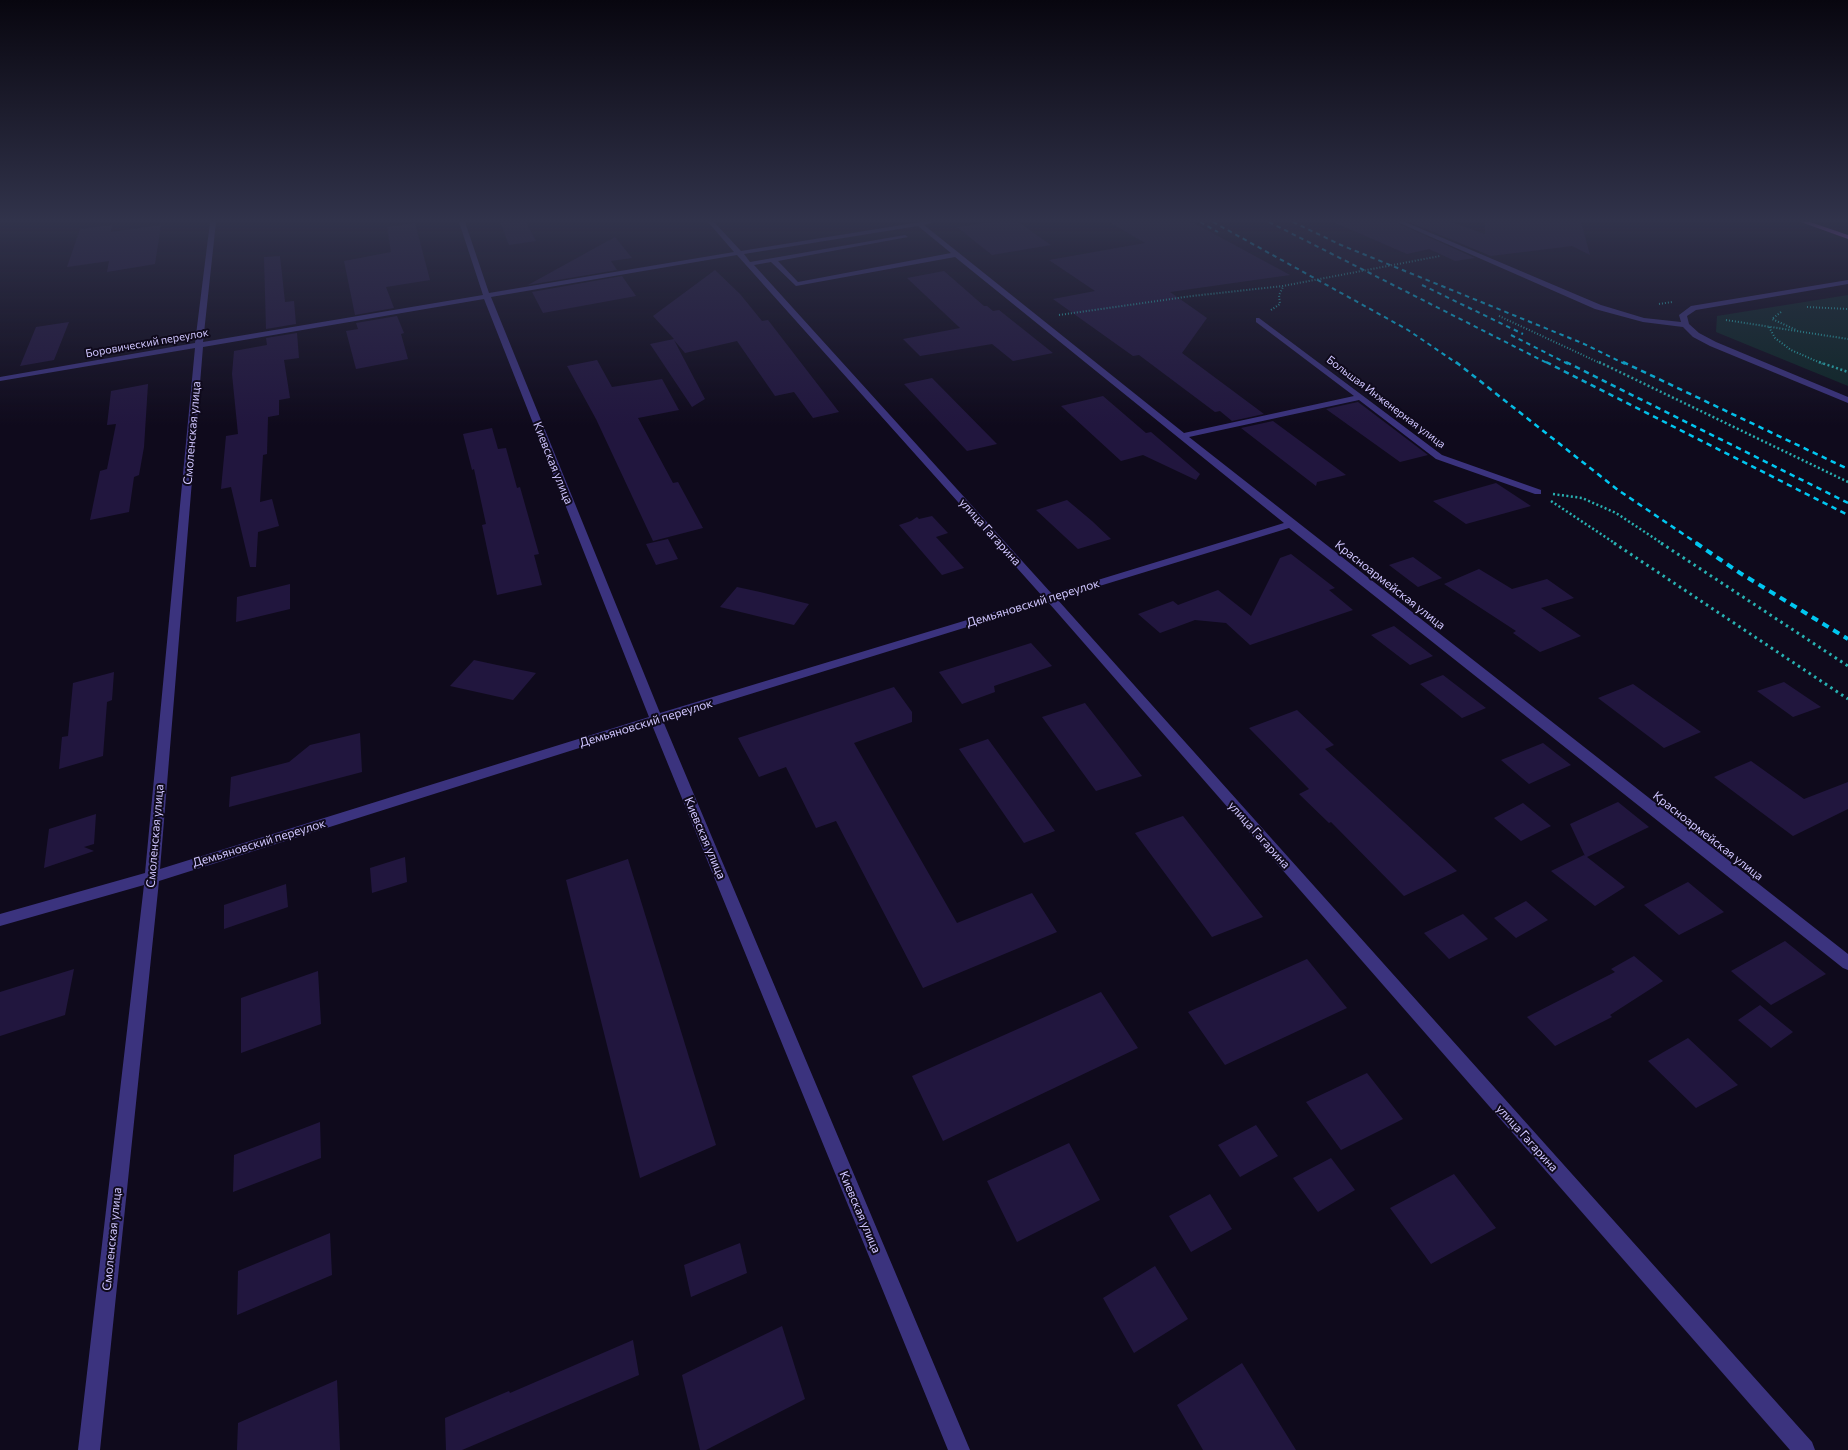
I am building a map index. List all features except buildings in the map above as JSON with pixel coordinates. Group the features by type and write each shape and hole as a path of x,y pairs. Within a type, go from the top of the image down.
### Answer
{"street":[{"name":"Смоленская улица","path":"90,1450 152,877 205,290"},
{"name":"Киевская улица","path":"484,290 656,719 959,1450"},
{"name":"Боровический переулок","path":"0,379 534,290"},
{"name":"улица Гагарина","path":"772,290 1050,598 1804,1450"},
{"name":"Красноармейская улица","path":"1002,290 1291,524 1848,963"},
{"path":"1558,290 1598,307 1643,320 1685,325 1696,335 1713,344 1848,400"},
{"path":"1685,325 1683,315 1694,308 1803,290"},
{"name":"Большая Инженерная улица","path":"1259,320 1439,457 1538,492"},
{"path":"1183,436 1361,397"},
{"name":"Демьяновский переулок","path":"0,920 152,877 656,719 1291,524"}],"path":[{"path":"1053,315 1250,290"},
{"path":"1259,320 1280,304 1279,295 1281,290"},
{"path":"1804,307 1848,309"},
{"path":"1786,310 1772,319 1801,332"},
{"path":"1499,316 1570,348 1848,482"},
{"path":"1726,320 1848,339"},
{"path":"1769,327 1775,338 1791,350 1815,361 1848,372"},
{"path":"1538,492 1582,498 1616,513 1848,666"},
{"path":"1538,492 1848,699"}],"green space":[{"path":"1848,295 1848,386 1716,332 1717,316"}],"railway":[{"path":"1335,290 1408,330 1458,364"},
{"path":"1402,290 1549,364"},
{"path":"1432,290 1523,334"},
{"path":"1451,290 1582,343 1625,364"},
{"path":"1511,335 1568,364"},
{"path":"1456,362 1618,490 1698,544"},
{"path":"1546,362 1848,515"},
{"path":"1566,362 1848,503"},
{"path":"1623,362 1848,469"},
{"path":"1696,543 1740,573 1848,639"}]}
